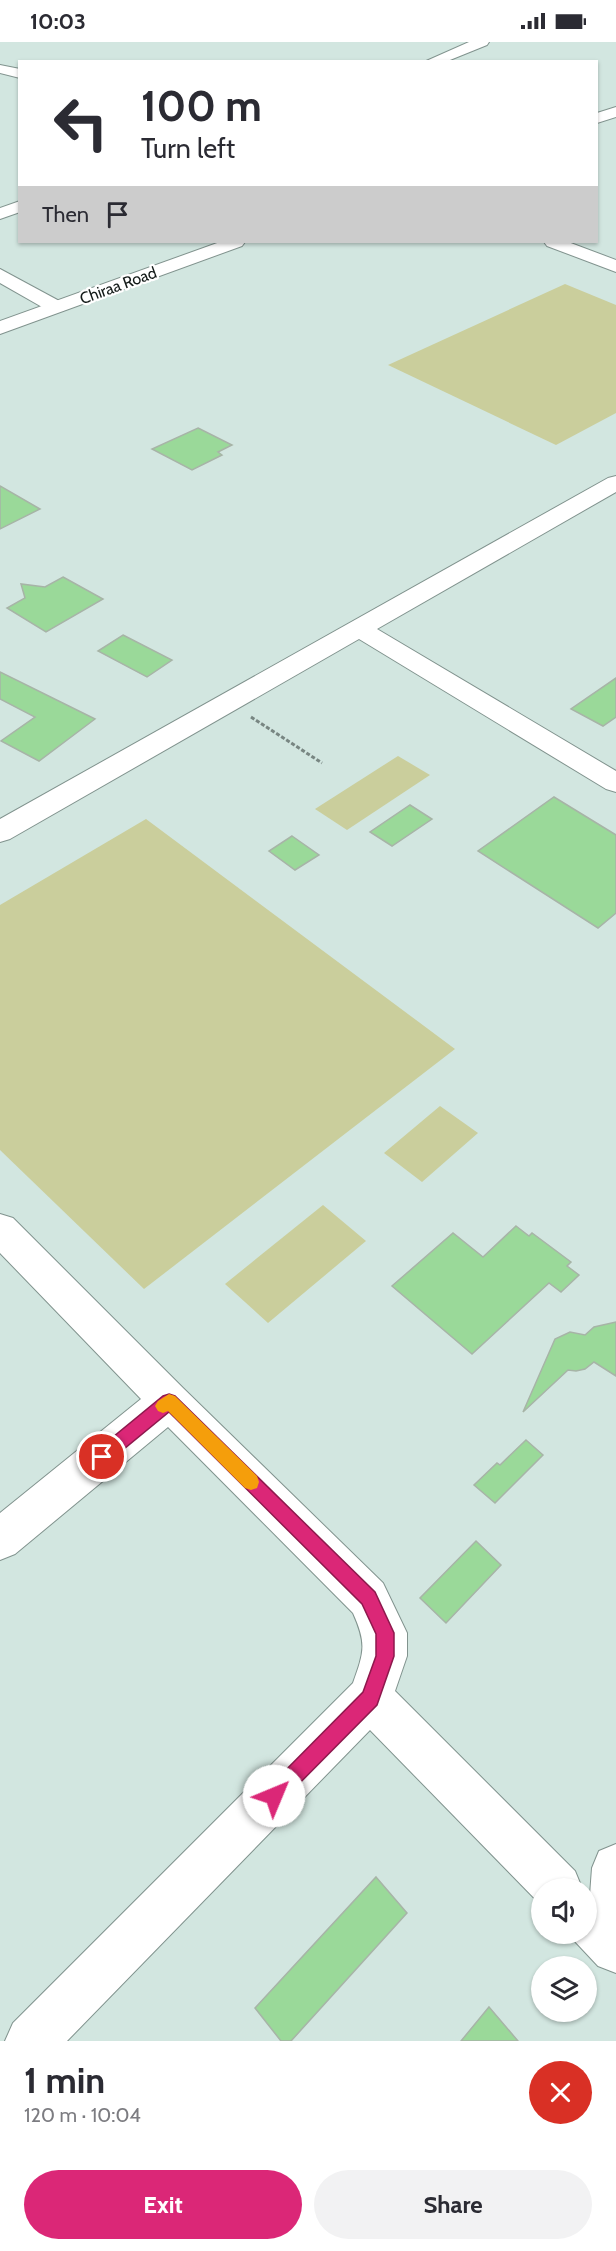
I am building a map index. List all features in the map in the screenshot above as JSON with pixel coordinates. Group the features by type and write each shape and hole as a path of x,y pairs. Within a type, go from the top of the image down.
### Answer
{"main road":[{"path":"436,60 482,42"},
{"path":"0,69 18,74"},
{"path":"598,118 616,112"},
{"path":"0,213 18,207"},
{"name":"Chiraa Road","path":"0,328 233,243"},
{"path":"556,243 615,264"},
{"path":"0,275 56,307"},
{"path":"0,832 616,483"},
{"path":"358,628 616,783"},
{"path":"0,1229 368,1598 385,1633 385,1656 370,1698 31,2041"},
{"path":"0,1540 169,1401"},
{"path":"370,1698 548,1878"},
{"path":"605,1937 616,1868"}],"path":[{"path":"227,702 322,763"}],"green space":[{"path":"565,284 616,305 616,413 556,445 388,365"},
{"path":"398,756 430,775 347,830 315,809"},
{"path":"146,819 455,1049 144,1289 0,1150 0,905"},
{"path":"440,1106 478,1133 422,1182 384,1153"},
{"path":"323,1205 366,1241 268,1323 225,1284"}],"building":[{"path":"198,428 232,445 218,452 222,455 192,470 152,449"},
{"path":"0,486 40,509 0,529"},
{"path":"63,577 103,599 46,632 7,608 25,598 21,584 45,587"},
{"path":"123,635 172,660 147,677 98,651"},
{"path":"0,672 95,719 39,761 1,741 35,717 0,699"},
{"path":"616,678 616,717 603,726 571,709"},
{"path":"554,797 616,835 616,913 598,928 478,851"},
{"path":"410,805 432,819 392,846 370,832"},
{"path":"292,836 319,855 295,870 269,851"},
{"path":"516,1226 529,1236 532,1233 571,1262 567,1266 579,1275 561,1292 549,1283 472,1354 392,1286 453,1233 483,1257"},
{"path":"616,1322 616,1376 594,1362 585,1369 568,1370 523,1412 555,1339 570,1332 585,1335 594,1327"},
{"path":"526,1440 543,1455 495,1503 474,1485 497,1463 500,1465"},
{"path":"476,1541 501,1565 446,1623 420,1598"},
{"path":"376,1877 407,1913 291,2041 281,2041 255,2008"},
{"path":"489,2007 518,2041 461,2041"}],"slow traffic":[{"path":"163,1406 169,1401 251,1482"}],"route":[{"path":"102,1457 169,1401 368,1598 385,1633 385,1656 370,1698 274,1796"}]}
